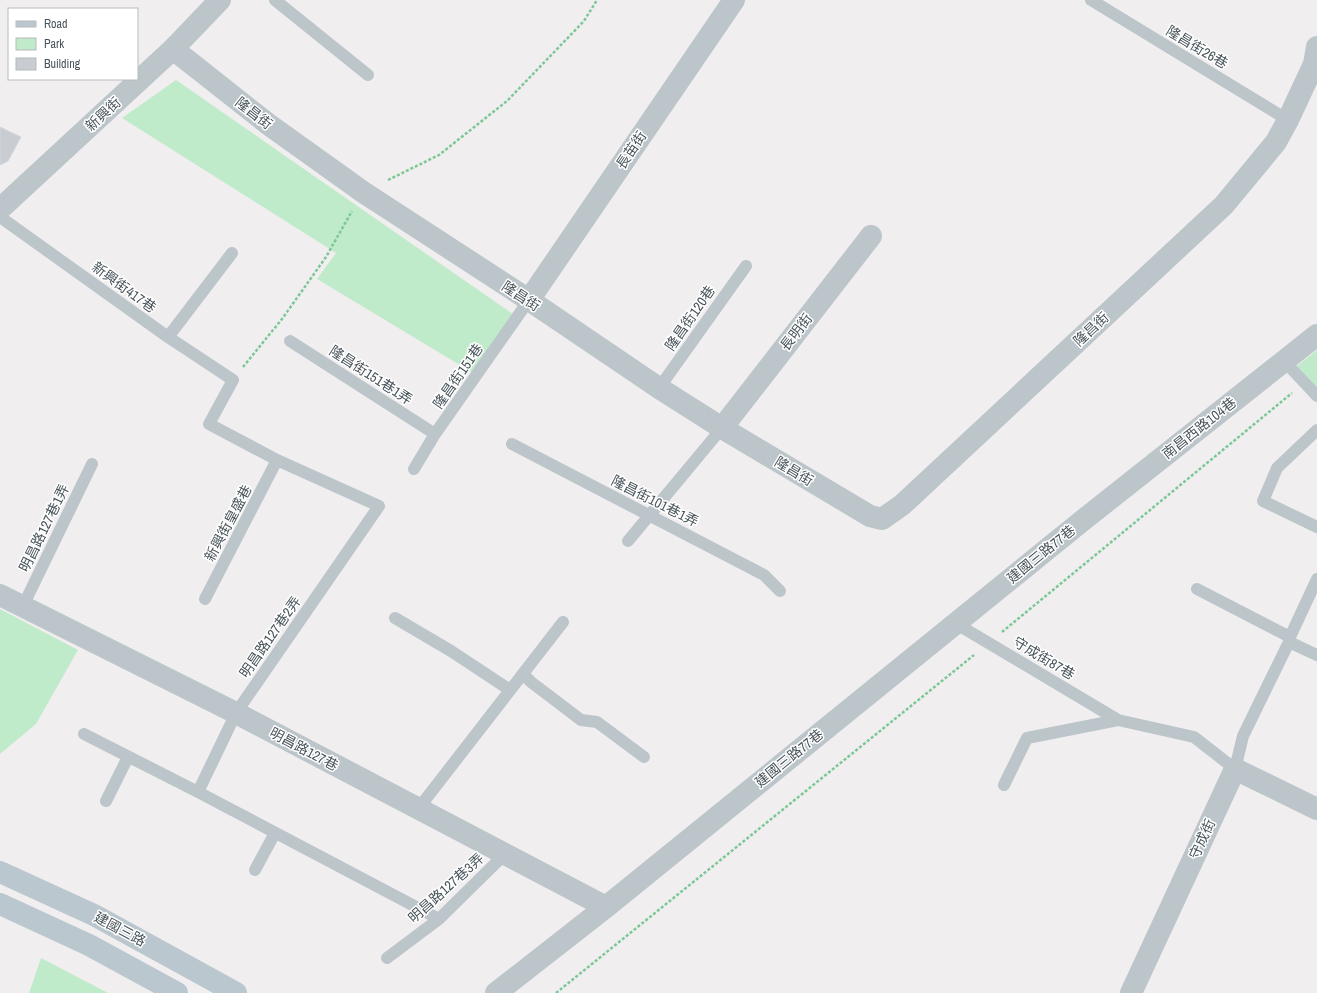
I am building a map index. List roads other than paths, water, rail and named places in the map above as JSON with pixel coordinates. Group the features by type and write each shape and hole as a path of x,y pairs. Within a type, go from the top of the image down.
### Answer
{"street":[{"name":"新興街","path":"0,209 173,49 220,0"},
{"name":"長苗街","path":"529,300 734,0"},
{"name":"隆昌街","path":"173,49 268,124 363,192 722,428 870,516 882,519 902,505 1224,205 1276,142 1314,64 1317,47"},
{"name":"長明街","path":"722,428 870,236"},
{"name":"南昌西路104巷","path":"1082,521 1317,335"},
{"name":"建國三路77巷","path":"496,993 606,907 1082,521"},
{"name":"明昌路127巷","path":"0,595 236,713 606,907"},
{"path":"1235,768 1317,810"},
{"name":"守成街","path":"1131,993 1235,768"},
{"name":"建國三路","path":"0,872 94,915 236,993"},
{"name":"建國三路","path":"0,904 90,945 177,993"}],"lane":[{"path":"275,0 368,75"},
{"name":"隆昌街26巷","path":"1091,0 1288,120"},
{"name":"新興街417巷","path":"0,217 168,337 233,380 209,424 277,460"},
{"path":"168,337 232,253"},
{"name":"隆昌街120巷","path":"659,388 746,266"},
{"name":"隆昌街151巷","path":"414,469 436,434 529,300"},
{"name":"隆昌街151巷1弄","path":"290,341 436,434"},
{"path":"1284,360 1317,396"},
{"path":"628,541 722,428"},
{"path":"1317,430 1277,468 1263,501 1317,527"},
{"name":"隆昌街101巷1弄","path":"512,444 764,575 780,591"},
{"name":"明昌路127巷2弄","path":"198,792 236,713 379,506 277,460"},
{"name":"新興街皇盛巷","path":"205,599 277,460"},
{"name":"明昌路127巷1弄","path":"23,606 92,464"},
{"path":"1235,768 1243,736 1317,578"},
{"path":"1197,589 1317,655"},
{"path":"395,618 451,651 510,690"},
{"path":"418,809 563,622"},
{"name":"守成街87巷","path":"955,623 1118,720 1194,736 1235,768"},
{"path":"523,674 531,682 581,720 597,722 644,757"},
{"name":"守成街87巷","path":"1004,785 1027,738 1118,720"},
{"path":"84,734 198,792 439,919"},
{"path":"106,801 128,757"},
{"path":"255,870 274,833"},
{"name":"明昌路127巷3弄","path":"387,958 439,919 505,854"}]}
